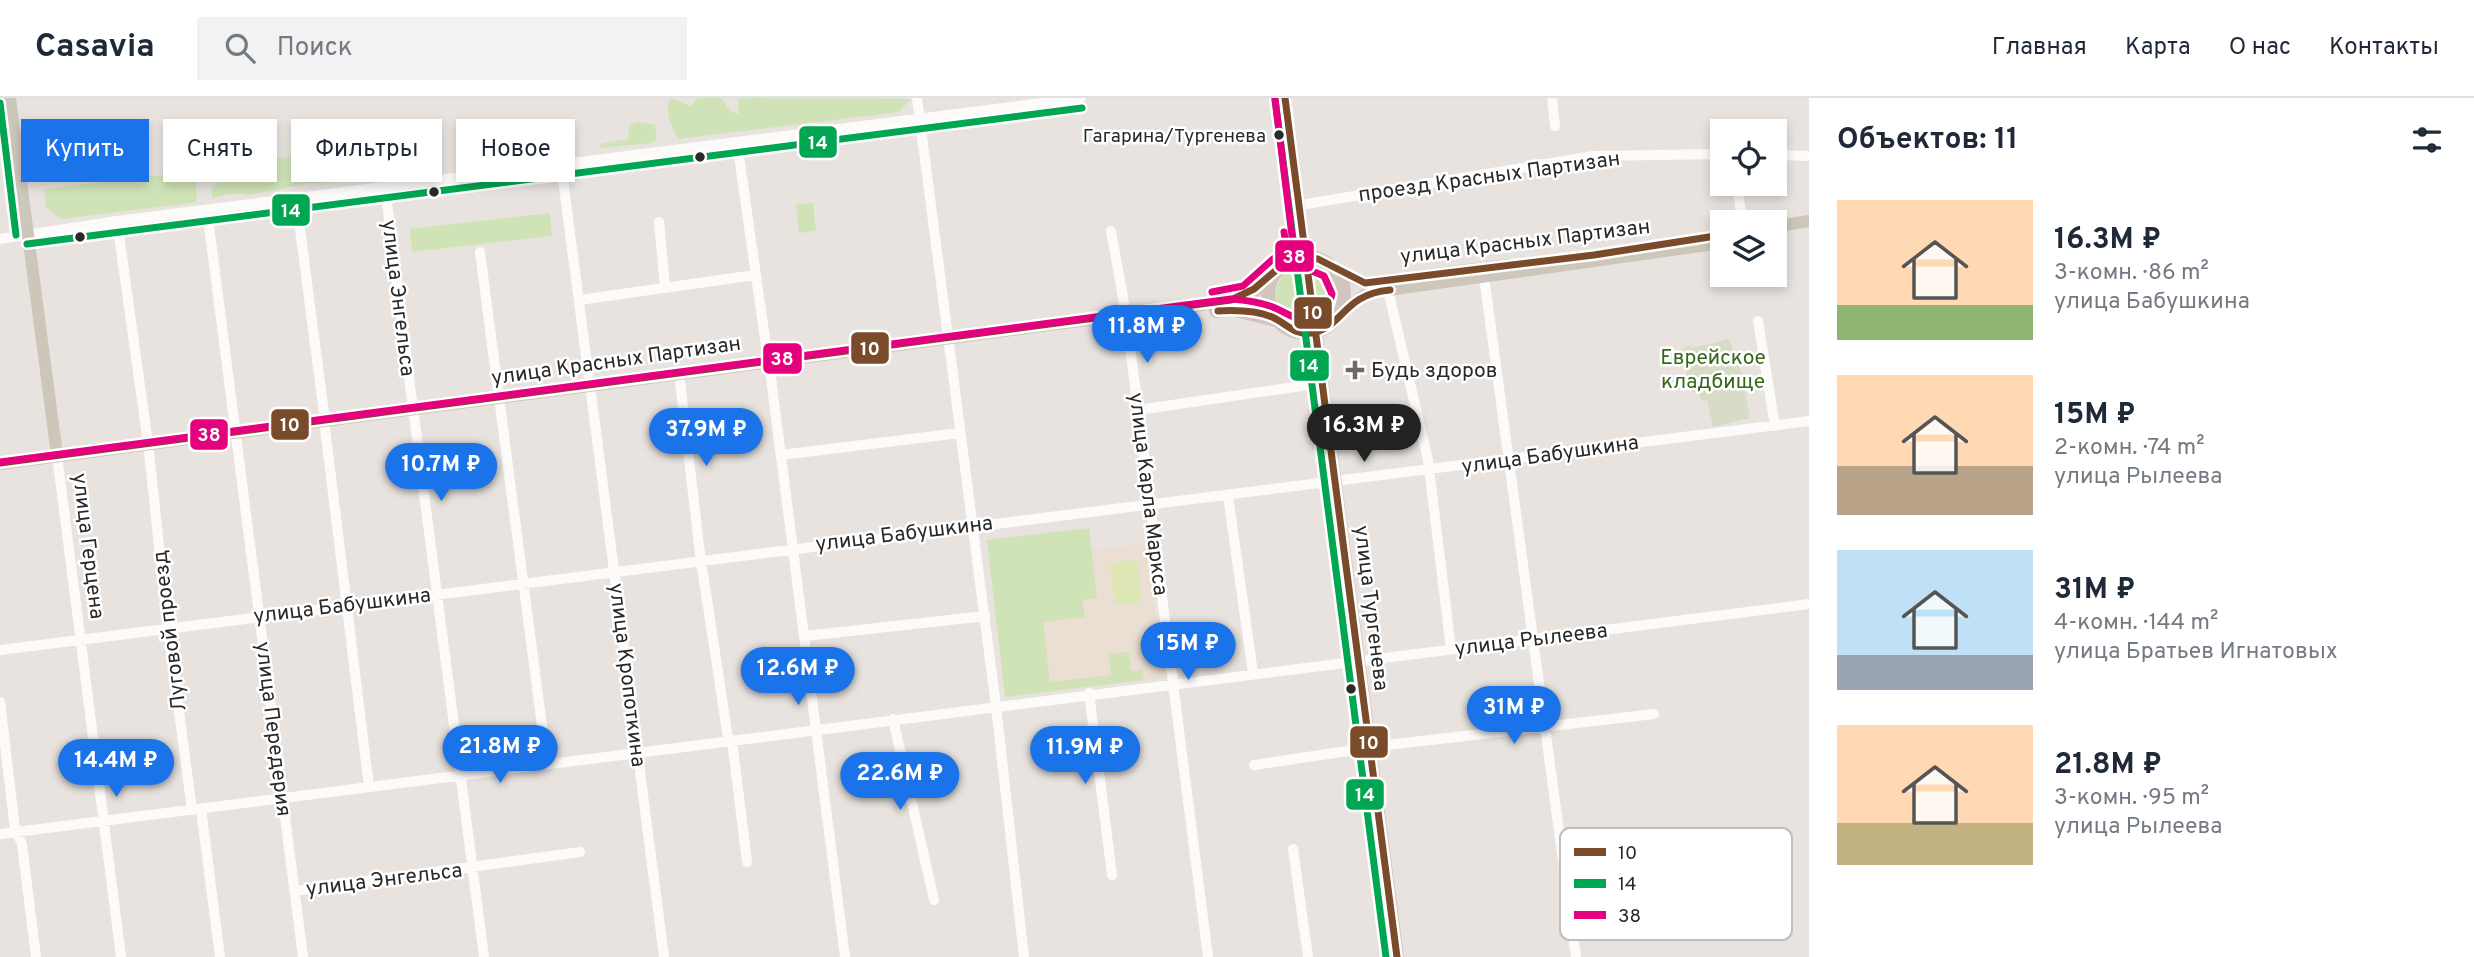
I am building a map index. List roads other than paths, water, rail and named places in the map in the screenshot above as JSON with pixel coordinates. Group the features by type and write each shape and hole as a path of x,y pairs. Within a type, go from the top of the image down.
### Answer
{"highway":[{"path":"1302,257 1322,260 1336,271 1344,289 1339,314 1330,324 1311,333"},
{"name":"улица Красных Партизан","path":"0,463 58,460 1126,318 1248,296 1287,261 1302,257"},
{"path":"1272,276 1267,294 1276,320"},
{"name":"улица Красных Партизан","path":"1126,318 1232,309 1276,320 1290,330 1311,333"},
{"name":"улица Тургенева","path":"1311,333 1315,384 1331,484"},
{"name":"улица Тургенева","path":"1311,333 1352,662 1396,957"},
{"name":"улица Красных Партизан","path":"591,390 680,381 769,365"},
{"name":"улица Красных Партизан","path":"0,473 58,460"},
{"name":"улица Тургенева","path":"1365,748 1389,957"}],"main road":[{"name":"улица Герцена","path":"10,98 58,460"},
{"name":"улица Тургенева","path":"1278,98 1311,333"},
{"name":"улица Тургенева","path":"1285,98 1300,205 1302,257"},
{"path":"1787,225 1809,221"},
{"path":"1787,232 1809,229"},
{"name":"улица Красных Партизан","path":"1336,271 1365,282 1594,255 1710,237"},
{"name":"улица Красных Партизан","path":"1339,314 1359,296 1388,290 1710,245"}],"street":[{"path":"917,98 985,616 1024,957"},
{"path":"575,162 1082,98"},
{"path":"1552,98 1555,126"},
{"path":"737,142 805,636 845,957"},
{"name":"проезд Красных Партизан","path":"1300,205 1593,156 1710,154"},
{"path":"1787,155 1809,156"},
{"path":"0,239 117,221 456,178"},
{"name":"улица Кропоткина","path":"563,182 664,957"},
{"name":"улица Энгельса","path":"384,187 484,957"},
{"path":"296,198 369,787"},
{"name":"улица Передерия","path":"207,210 303,957"},
{"name":"Луговой проезд","path":"117,221 149,448 168,630 219,957"},
{"path":"659,222 665,286"},
{"name":"улица Карла Маркса","path":"1111,231 1126,318 1208,957"},
{"path":"480,253 547,764"},
{"path":"579,300 755,275"},
{"path":"1485,284 1560,845"},
{"path":"1388,290 1416,404 1429,471 1451,649"},
{"path":"1758,321 1775,426"},
{"path":"680,381 701,559 728,738 732,740 747,862"},
{"path":"1138,410 1315,384"},
{"name":"улица Бабушкина","path":"0,650 973,525 1331,484 1809,421"},
{"path":"780,454 960,433"},
{"name":"улица Герцена","path":"58,460 82,641 80,654 121,957"},
{"path":"1228,496 1253,673"},
{"name":"улица Рылеева","path":"0,834 1809,604"},
{"path":"805,636 985,616"},
{"path":"1089,694 1112,875"},
{"path":"0,702 15,829 19,832 36,957"},
{"path":"1254,765 1365,748 1654,714"},
{"path":"893,719 934,900"},
{"path":"1293,849 1308,957"},
{"name":"улица Энгельса","path":"295,891 580,852"}],"place":[{"name":"Гагарина/Тургенева","path":"1279,135"},
{"name":"Будь здоров","path":"1355,370"}],"park label":[{"name":"Еврейское кладбище","path":"1713,369"}]}
